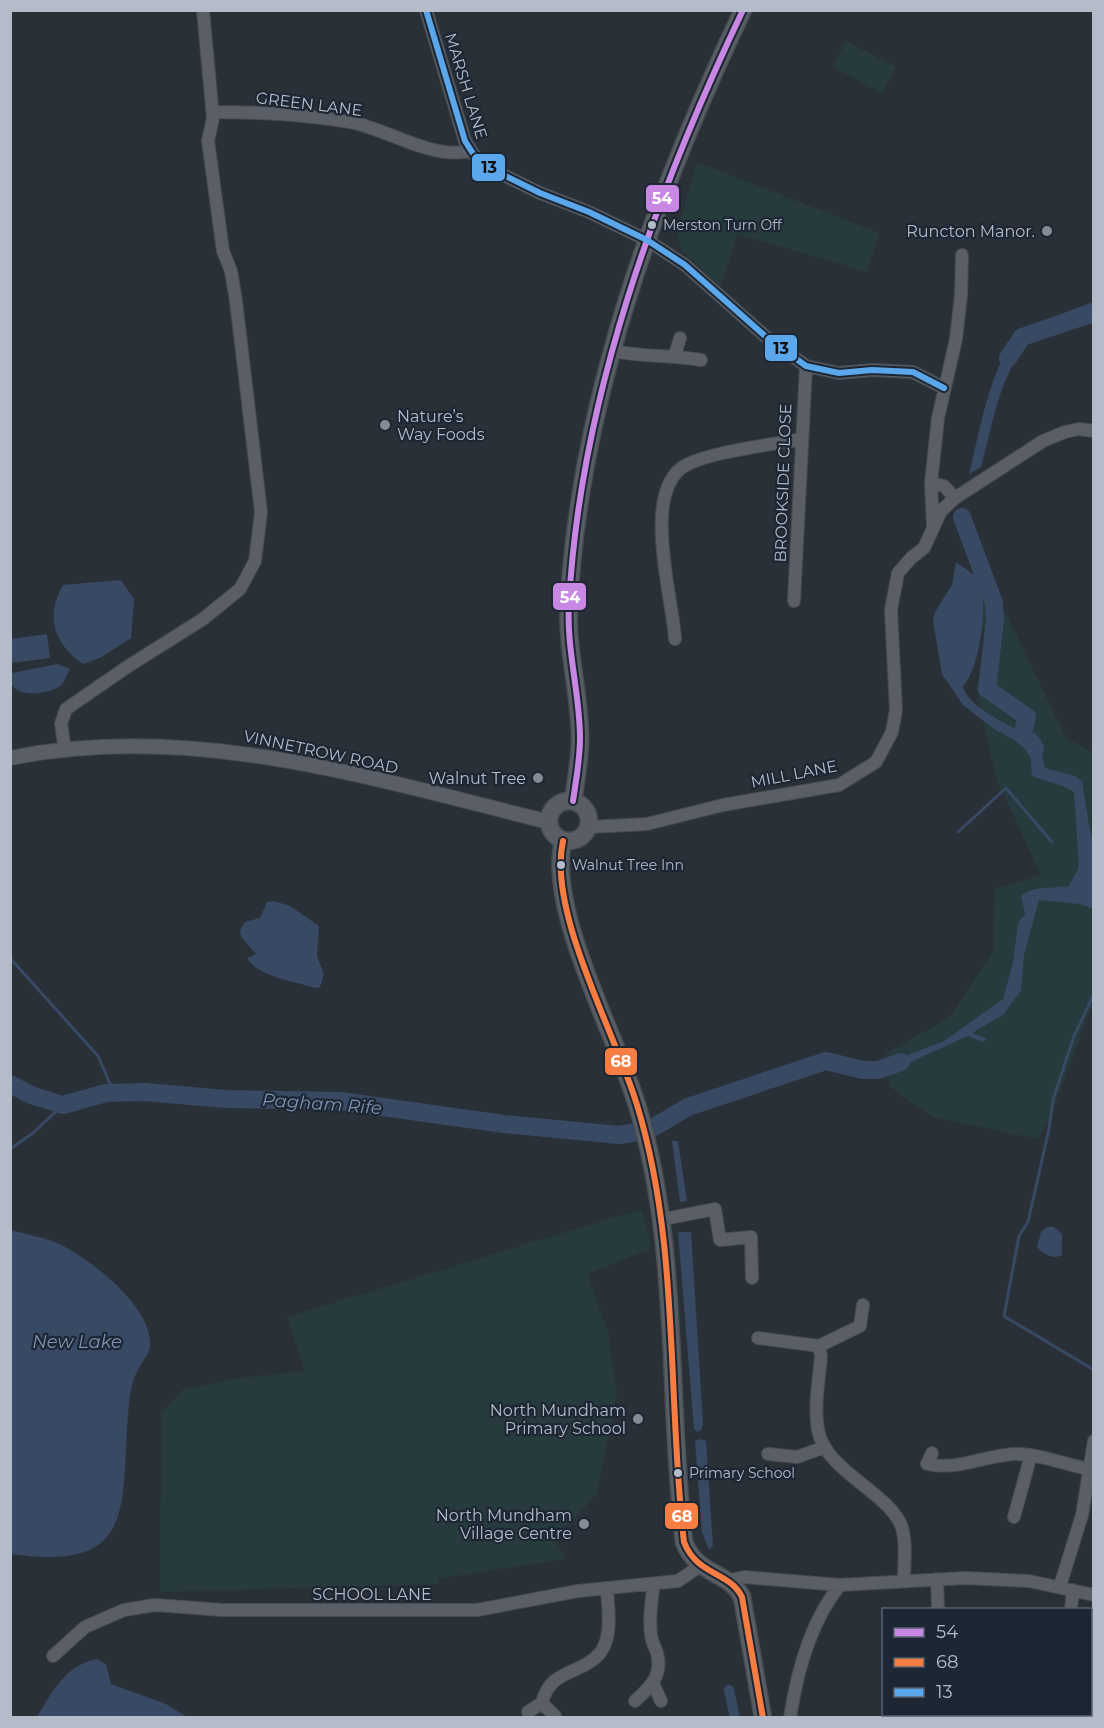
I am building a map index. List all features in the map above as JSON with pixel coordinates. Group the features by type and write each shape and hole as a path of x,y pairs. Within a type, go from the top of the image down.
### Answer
{"main road":[{"path":"573,801 580,737 569,653 569,603 587,462 613,351 647,240 676,159 743,10"},
{"path":"566,801 573,801 579,803 588,813 589,827 582,837 570,842 563,840 553,832 549,822 555,807 566,801"},
{"path":"563,840 560,866 568,912 587,972 637,1104 651,1164 659,1220 679,1506 684,1542 691,1557 700,1566 727,1581 742,1597 763,1718"}],"street":[{"path":"65,751 61,724 66,709 203,619 240,589 255,561 261,512 236,301 231,271 223,251 214,196 208,141 213,112 203,10"},
{"name":"MARSH LANE","path":"426,10 470,151 479,163 508,179 647,240 685,265 765,336 806,366"},
{"name":"GREEN LANE","path":"213,112 352,122 429,148 458,154 470,151"},
{"path":"934,530 931,483 938,418 956,339 961,296 962,255"},
{"path":"675,355 680,338"},
{"path":"613,351 642,357 675,355 701,360"},
{"path":"806,366 839,373 872,370 913,372 944,388"},
{"name":"BROOKSIDE CLOSE","path":"794,601 806,366"},
{"path":"931,483 944,486 955,498 1043,441 1079,429 1094,431"},
{"path":"675,639 680,622 668,592 662,533 665,500 674,475 685,465 703,459 802,439"},
{"name":"MILL LANE","path":"589,827 647,824 723,805 839,784 876,762 892,732 896,710 891,610 894,585 898,573 911,558 924,548 941,511 955,498"},
{"name":"VINNETROW ROAD","path":"10,758 65,751 176,747 231,750 306,763 549,822"},
{"path":"659,1220 715,1209 720,1240 751,1237 752,1278"},
{"path":"758,1338 819,1346 860,1326 863,1305"},
{"path":"819,1346 821,1356 817,1421 825,1447 900,1523 904,1543 904,1580"},
{"path":"1060,1586 1082,1515 1094,1441"},
{"path":"768,1454 797,1457 825,1447"},
{"path":"932,1453 927,1464 944,1467 999,1455 1031,1455 1088,1469"},
{"path":"1014,1517 1031,1455"},
{"name":"SCHOOL LANE","path":"53,1656 84,1627 124,1610 155,1605 223,1610 477,1610 607,1588 678,1581 700,1566"},
{"path":"727,1581 744,1576 840,1585 937,1579 1029,1581 1094,1595"},
{"path":"937,1579 939,1608"},
{"path":"634,1701 653,1683 658,1672 659,1662 651,1638 650,1612 654,1584"},
{"path":"790,1718 798,1676 820,1614 840,1585"},
{"path":"528,1712 542,1703 549,1687 556,1679 601,1652 606,1637 607,1588"},
{"path":"1071,1608 1073,1590"},
{"path":"653,1683 661,1701"},
{"path":"542,1703 555,1716"}],"green space":[{"path":"846,41 896,67 882,93 833,67"},
{"path":"697,162 879,233 867,272 738,234 720,286 681,250 677,232"},
{"path":"990,580 1066,738 1093,752 1094,755 1093,1003 1050,1118 1037,1139 933,1117 890,1087 886,1053 950,1017 993,951 995,889 1041,875 996,778 976,688 987,647 973,590"},
{"path":"642,1209 652,1248 588,1274 608,1333 617,1393 597,1494 555,1539 565,1559 437,1579 439,1584 160,1592 161,1413 182,1390 239,1378 305,1371 287,1317"}],"water":[{"path":"1093,302 1093,318 1038,337 1037,323"},
{"path":"1022,332 1018,354 1005,382 993,418 981,467 969,474 994,378 1011,344"},
{"path":"956,562 978,581 983,604 978,651 969,678 963,686 966,694 983,710 1039,740 1045,768 1075,776 1082,781 1093,838 1093,909 1080,904 1039,900 1024,955 1021,991 1003,1015 972,1033 987,1039 983,1042 968,1036 880,1076 878,1066 944,1041 1003,999 1013,962 1018,923 1025,914 1021,896 1031,890 1069,886 1079,867 1074,792 1032,776 1030,748 994,729 963,705 942,674 933,620 935,612 952,585"},
{"path":"121,580 134,599 131,638 100,658 83,664 65,648 55,629 54,608 58,596 63,585"},
{"path":"47,634 50,658 11,663 11,639"},
{"path":"58,664 70,669 61,685 54,689 27,693 14,687 11,681 12,673"},
{"path":"274,901 290,906 319,926 317,956 324,974 320,987 315,988 278,978 259,970 247,958 256,954 241,937 240,930 245,922 260,918 267,902"},
{"path":"672,1141 678,1141 687,1201 680,1202"},
{"path":"1047,1227 1054,1227 1062,1234 1062,1255 1055,1257 1048,1255 1037,1247 1041,1232"},
{"name":"New Lake","path":"11,1230 55,1242 84,1259 116,1284 130,1299 148,1331 150,1346 134,1377 130,1396 121,1505 114,1526 101,1543 81,1553 52,1557 11,1554"},
{"path":"678,1232 691,1232 703,1424 701,1430 697,1432 694,1429"},
{"path":"701,1439 706,1441 713,1546 709,1550 702,1532 695,1441"},
{"path":"97,1659 106,1664 111,1684 166,1704 187,1717 37,1717 54,1689 68,1674 76,1667"}],"waterway":[{"name":"Pagham Rife","path":"1008,358 1022,337 1094,313"},
{"name":"Pagham Rife","path":"962,517 994,603 995,620 987,689 1027,717 1022,735 1032,743 1035,749"},
{"path":"958,832 1006,788 1052,842"},
{"path":"10,958 98,1056 114,1093"},
{"path":"1094,994 1074,1036 1053,1100 1049,1129 1028,1222 1019,1236 1004,1316 1094,1370"},
{"name":"Pagham Rife","path":"649,1130 688,1107 826,1061 863,1070 878,1070 901,1062"},
{"name":"Pagham Rife","path":"10,1084 31,1095 63,1105 106,1093 144,1092 227,1099 340,1101 504,1124 619,1135 637,1132"},
{"path":"10,1149 33,1133 63,1105"},
{"path":"729,1690 735,1718"}],"transit line":[{"name":"13","path":"426,10 465,141 479,163 540,193 589,212 647,240 685,265 765,336 806,366 839,373 872,370 913,372 944,388"},
{"name":"54","path":"573,801 580,738 569,637 569,603 576,526 589,450 606,374 653,224 681,151 743,10"},
{"name":"68","path":"563,841 561,870 565,902 574,937 627,1076 651,1158 666,1267 684,1542 697,1561 729,1582 742,1597 763,1718"}],"place":[{"name":"Merston Turn Off","path":"652,225"},
{"name":"Runcton Manor.","path":"1047,231"},
{"name":"Nature’s Way Foods","path":"385,425"},
{"name":"Walnut Tree","path":"538,778"},
{"name":"Walnut Tree Inn","path":"561,865"},
{"name":"North Mundham Primary School","path":"638,1419"},
{"name":"Primary School","path":"678,1473"},
{"name":"North Mundham Village Centre","path":"584,1524"}]}
